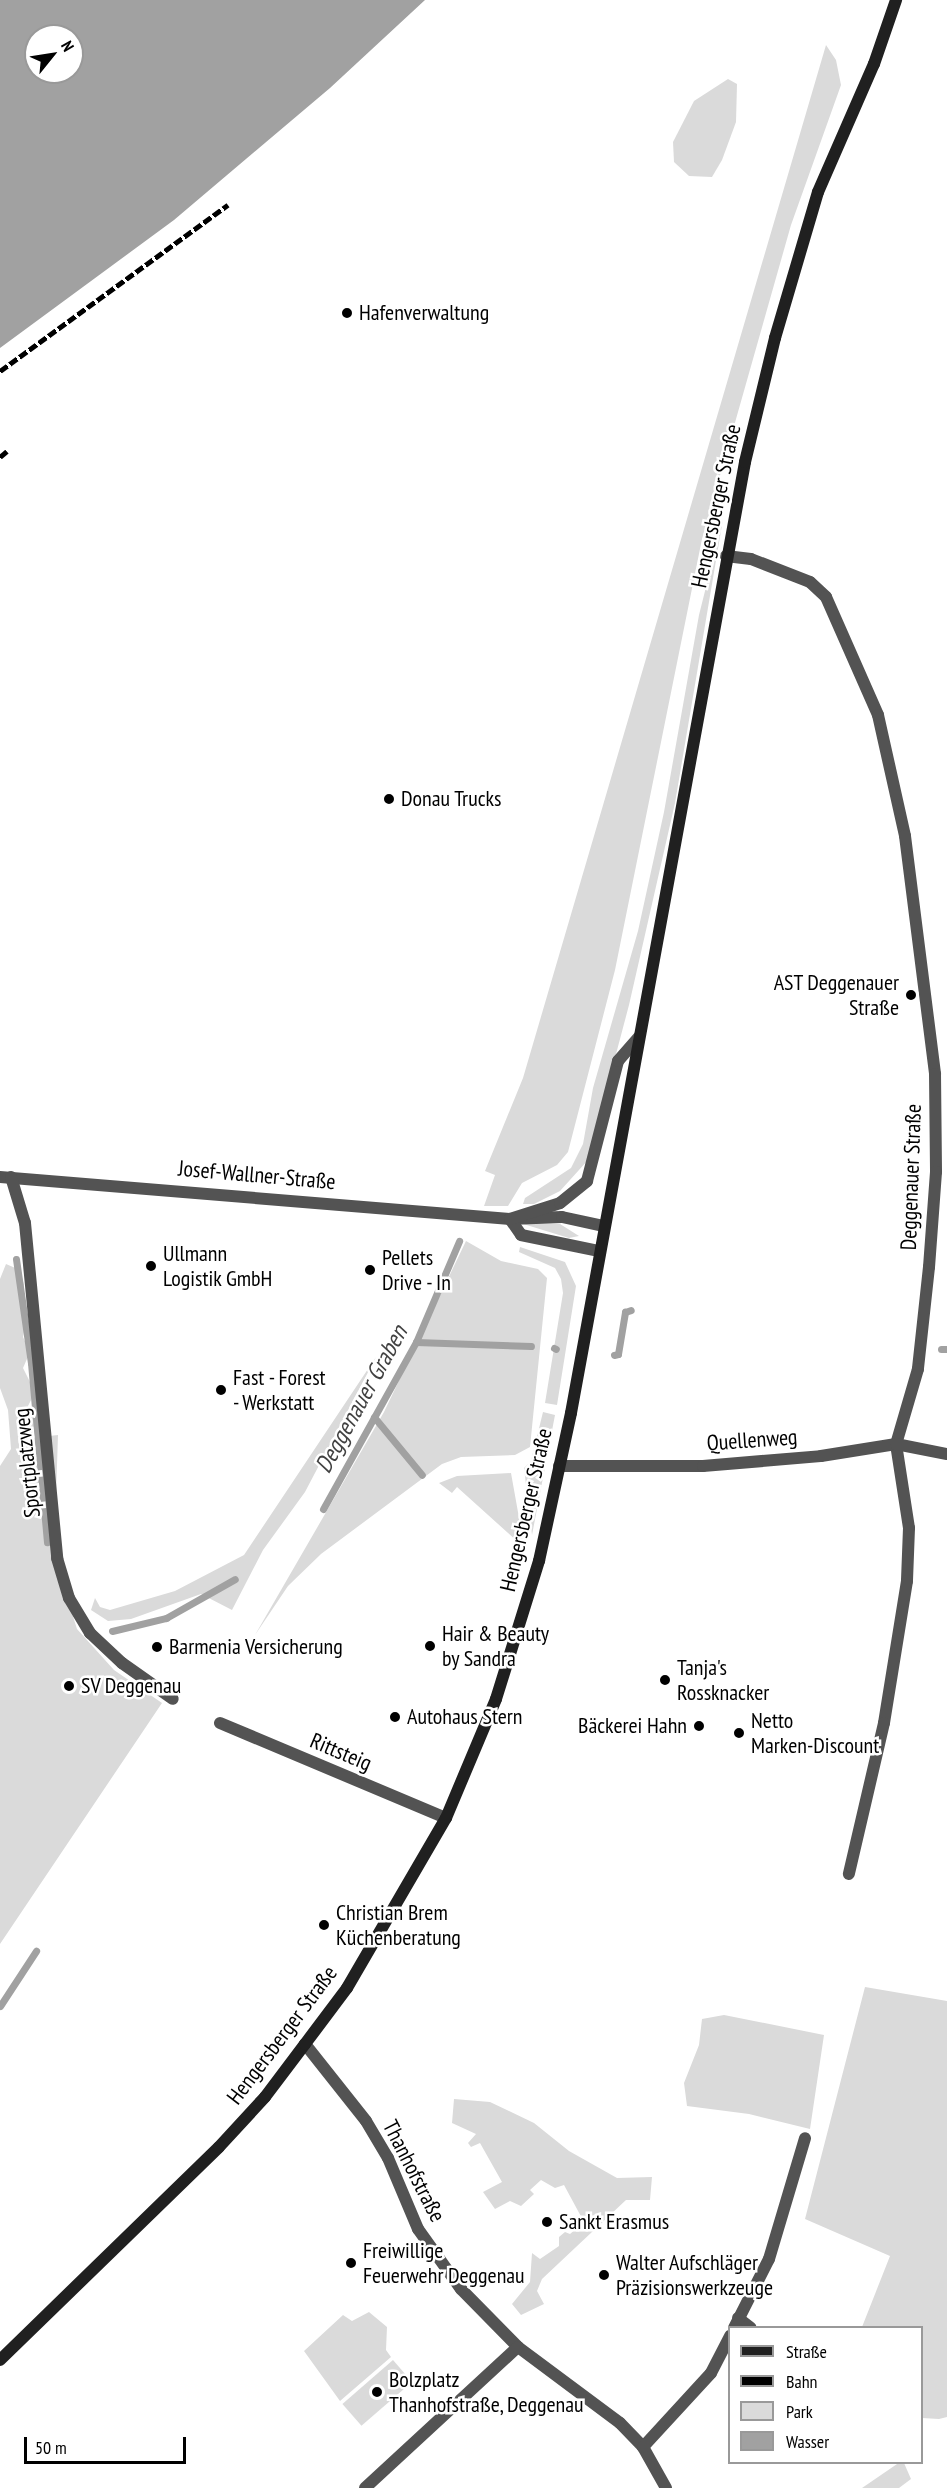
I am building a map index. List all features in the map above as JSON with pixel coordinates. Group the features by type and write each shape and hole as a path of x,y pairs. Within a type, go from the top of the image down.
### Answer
{"main road":[{"name":"Hengersberger Straße","path":"0,2360 211,2154 265,2097 305,2044 347,1988 446,1818 496,1699 539,1561 559,1466 726,556 774,343 818,192 874,64 896,0"}],"street":[{"name":"Deggenauer Straße","path":"726,556 751,560 810,582 826,597 878,715 905,836 923,963 935,1074 941,1154 918,1369 896,1444 909,1528 907,1581 884,1723 849,1874"},
{"path":"599,1251 521,1235 510,1220 560,1203 587,1181 618,1061 639,1037"},
{"name":"Josef-Wallner-Straße","path":"5,1177 510,1220 562,1217 604,1226"},
{"name":"Sportplatzweg","path":"5,1177 25,1223 57,1558 69,1598 90,1633 122,1663 173,1699"},
{"name":"Quellenweg","path":"559,1466 703,1466 821,1456 896,1444 947,1454"},
{"name":"Rittsteig","path":"220,1723 446,1818"},
{"name":"Thanhofstraße","path":"305,2044 366,2121 388,2158 418,2229 436,2257 518,2347 620,2423 643,2447 666,2488"},
{"path":"736,2323 769,2259 805,2138"},
{"path":"643,2447 711,2373 728,2338"},
{"path":"365,2488 518,2347"}],"green space":[{"path":"826,45 836,60 841,85 791,225 702,539 615,970 568,1152 557,1165 522,1183 508,1206 484,1206 495,1175 485,1171 523,1078"},
{"path":"728,79 737,84 736,122 722,160 712,177 689,176 674,162 673,142 694,101"},
{"path":"723,519 675,803 629,1005 588,1160 560,1191 534,1204 523,1204 525,1198 571,1168 583,1144 593,1088 638,931 664,812 699,615"},
{"path":"520,1223 560,1224 579,1236 569,1238"},
{"path":"466,1241 501,1261 538,1269 547,1278 530,1447 515,1455 461,1457 442,1464 321,1554 288,1586 255,1635 384,1412"},
{"path":"520,1247 565,1262 576,1286 557,1405 545,1403 563,1293 561,1279 555,1268 519,1252"},
{"name":"SV Deggenau","path":"6,1264 20,1270 24,1285 21,1301 26,1321 23,1337 30,1352 23,1368 35,1392 28,1406 35,1422 31,1438 58,1435 54,1557 77,1629 114,1670 162,1703 0,1944 0,1466 11,1449 8,1410 0,1388 0,1279"},
{"path":"376,1357 305,1492 263,1550 232,1610 201,1594 131,1619 108,1621 91,1610 95,1598 100,1607 110,1610 175,1591 244,1555"},
{"path":"543,1412 555,1415 532,1535 524,1468 531,1461"},
{"path":"511,1473 523,1540 518,1542 457,1487 452,1493 439,1483 457,1476"},
{"path":"865,1987 947,2001 947,2417 923,2418 923,2326 862,2326 890,2256 805,2219"},
{"path":"724,2015 824,2035 810,2129 749,2114 687,2106 684,2083 699,2045 702,2019"},
{"path":"454,2099 490,2102 534,2123 569,2151 617,2178 652,2177 650,2200 626,2200 542,2279 537,2291 544,2304 521,2315 512,2304 530,2282 532,2253 540,2259 559,2246 559,2237 565,2232 570,2234 584,2222 564,2185 555,2188 541,2180 530,2190 534,2194 521,2206 510,2201 495,2209 483,2192 502,2182 480,2143 471,2147 468,2143 476,2134 452,2123"},
{"path":"369,2312 387,2327 386,2350 391,2357 340,2401 304,2351 343,2315 352,2321"},
{"name":"Bolzplatz Thanhofstraße, Deggenau","path":"393,2360 412,2382 361,2426 342,2404"},
{"path":"897,2464 904,2464 911,2479 899,2488 862,2488"}],"water":[{"path":"0,0 425,0 330,88 174,220 0,348"}],"waterway":[{"name":"Deggenauer Graben","path":"323,1509 416,1342 459,1241"},
{"name":"Deggenauer Graben","path":"16,1259 31,1363 47,1542"},
{"path":"614,1355 618,1354 625,1312 631,1310"},
{"path":"416,1342 531,1346"},
{"path":"941,1349 947,1349"},
{"path":"374,1417 422,1475"},
{"name":"Deggenauer Graben","path":"112,1631 166,1618 235,1579"},
{"path":"0,2006 36,1951"}],"railway":[{"path":"0,371 228,205"},
{"path":"0,457 7,451"}],"place":[{"name":"Hafenverwaltung","path":"347,313"},
{"name":"Donau Trucks","path":"389,799"},
{"name":"AST Deggenauer Straße","path":"911,995"},
{"name":"Ullmann Logistik GmbH","path":"151,1266"},
{"name":"Pellets Drive - In","path":"370,1270"},
{"name":"Fast - Forest - Werkstatt","path":"221,1390"},
{"name":"Hair & Beauty by Sandra","path":"430,1646"},
{"name":"Barmenia Versicherung","path":"157,1647"},
{"name":"Tanja's Rossknacker","path":"665,1680"},
{"name":"SV Deggenau","path":"69,1686"},
{"name":"Autohaus Stern","path":"395,1717"},
{"name":"Bäckerei Hahn","path":"699,1726"},
{"name":"Netto Marken-Discount","path":"739,1733"},
{"name":"Christian Brem Küchenberatung","path":"324,1925"},
{"name":"Sankt Erasmus","path":"547,2222"},
{"name":"Freiwillige Feuerwehr Deggenau","path":"351,2263"},
{"name":"Walter Aufschläger Präzisionswerkzeuge","path":"604,2275"},
{"name":"Bolzplatz Thanhofstraße, Deggenau","path":"377,2392"}]}
